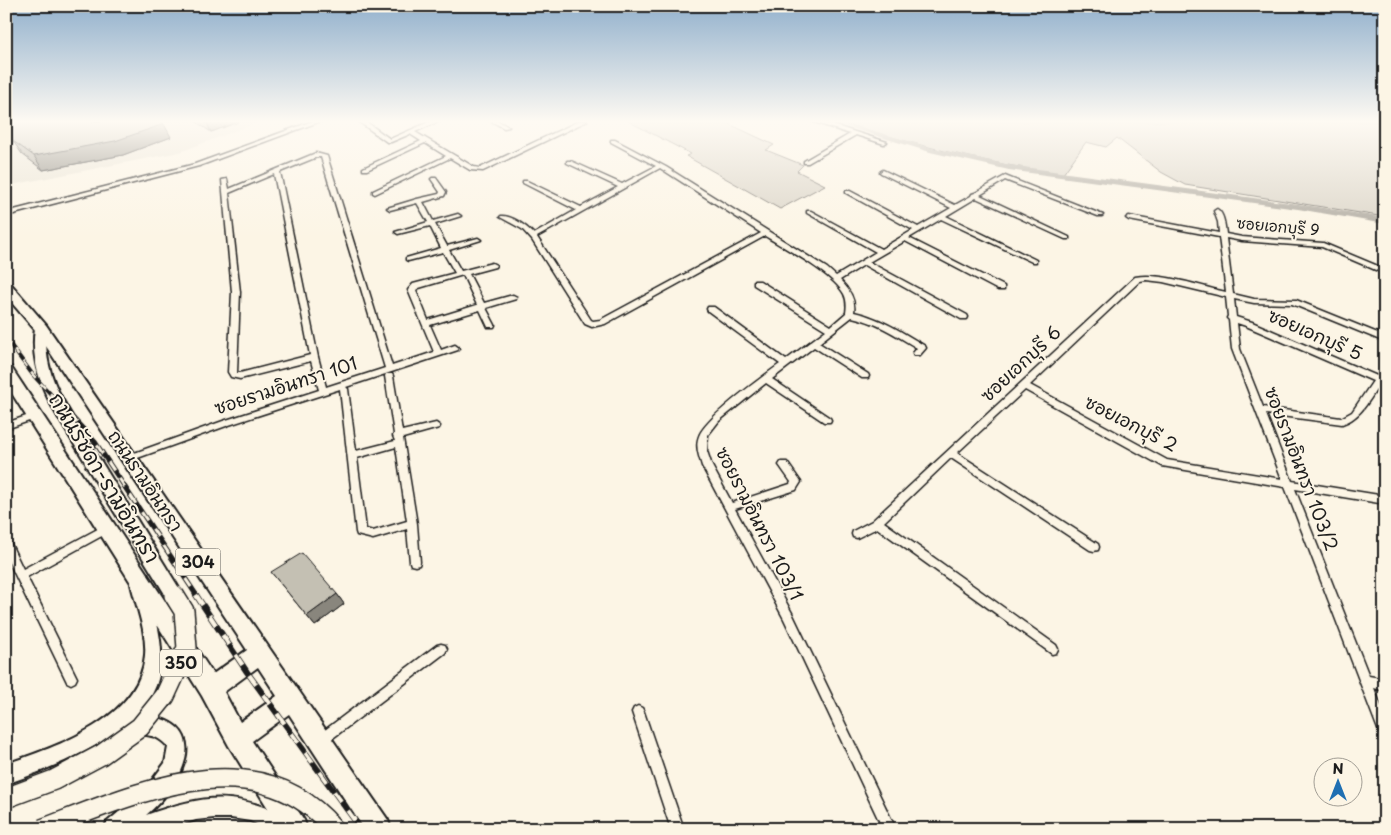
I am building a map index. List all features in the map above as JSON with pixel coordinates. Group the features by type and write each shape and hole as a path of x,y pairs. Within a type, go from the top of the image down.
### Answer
{"highway":[{"name":"ถนนรามอินทรา","path":"6,287 41,328 290,700 379,829"},
{"path":"6,371 210,689 288,828"},
{"path":"210,689 259,654"},
{"path":"238,738 290,700"}],"main road":[{"name":"ถนนรัชดา-รามอินทรา","path":"6,798 54,780 101,755 140,727 165,696 187,648 184,611 52,392 42,368 38,345 41,328"},
{"name":"ถนนรัชดา-รามอินทรา","path":"6,774 74,747 108,728 129,712 144,693 151,673 154,654 138,578"},
{"path":"108,728 136,724 152,725 166,729 178,744 174,767 151,798 114,829"},
{"path":"42,829 168,786 200,779 228,778 256,781 280,788 319,812 334,829"},
{"path":"137,829 180,814 219,807 239,807 259,813 288,828"}],"street":[{"path":"6,214 211,160"},
{"path":"227,192 305,160"},
{"path":"325,160 389,373 412,524 415,562"},
{"path":"365,168 383,160"},
{"path":"375,192 442,160"},
{"path":"457,160 472,169 481,170 502,160"},
{"path":"649,160 836,279 840,282 850,302 850,314 869,317 886,326 922,348 917,353"},
{"path":"806,162 809,160"},
{"path":"569,162 623,187"},
{"path":"533,237 660,166"},
{"path":"277,172 314,357 323,390"},
{"path":"883,172 954,207"},
{"path":"836,279 1002,178 1010,178 1100,215"},
{"path":"390,208 443,193 434,179"},
{"path":"226,180 236,292 232,372 234,376 240,376 314,357"},
{"path":"525,182 581,210"},
{"path":"848,192 918,230"},
{"path":"974,195 1067,238"},
{"path":"419,200 491,325"},
{"name":"ซอยรามอินทรา 103/2","path":"1217,211 1221,222 1236,349 1385,732"},
{"path":"809,212 880,252"},
{"path":"398,232 458,216"},
{"path":"502,216 524,228 533,237 588,322 596,324 765,233"},
{"path":"941,216 1034,261"},
{"path":"1129,218 1222,236"},
{"name":"ซอยเอกบุรี 9","path":"1222,236 1331,246 1360,262 1385,272"},
{"path":"904,238 1001,288"},
{"path":"408,259 478,240"},
{"path":"863,262 964,317"},
{"path":"438,353 412,290 416,286 492,265"},
{"name":"ซอยเอกบุรี 6","path":"857,534 877,522 1138,279 1163,280 1229,295"},
{"path":"757,282 832,330"},
{"path":"1229,295 1263,302 1293,302 1385,339"},
{"path":"425,324 513,297"},
{"path":"711,310 786,364"},
{"name":"ซอยรามอินทรา 103/1","path":"850,314 832,330 766,378 716,418 704,434 702,451 707,466 788,616 890,829"},
{"name":"ซอยเอกบุรี 5","path":"1231,318 1249,324 1381,382"},
{"path":"814,343 866,376"},
{"name":"ซอยรามอินทรา 101","path":"129,458 323,390 389,373 455,348"},
{"path":"1260,410 1342,421 1355,414 1381,382 1385,371"},
{"path":"766,378 828,420"},
{"name":"ซอยเอกบุรี 2","path":"1023,385 1165,463 1385,500"},
{"path":"344,389 361,532 373,535 412,524"},
{"path":"6,426 36,416"},
{"path":"351,456 436,426"},
{"path":"950,453 1094,547"},
{"path":"730,507 792,487 796,482 784,465"},
{"path":"877,522 1052,649"},
{"path":"21,575 106,528"},
{"path":"6,545 71,678"},
{"path":"319,742 442,648"},
{"path":"1366,681 1385,685"},
{"path":"638,712 678,829"}],"shaded area":[{"path":"6,160 139,160 6,186"},
{"path":"693,160 791,160 803,165 797,171 825,185 780,209"},
{"path":"983,160 1073,160 1063,174"},
{"path":"1145,160 1385,160 1385,217 1185,185 1161,172"}],"building":[{"path":"302,553 337,594 307,616 271,572"}],"waterway":[{"path":"970,160 1009,168 1298,206 1385,221"}],"railway":[{"path":"6,339 33,375 59,403"},
{"path":"57,401 95,442 197,596"},
{"path":"196,595 247,672 361,829"}]}
